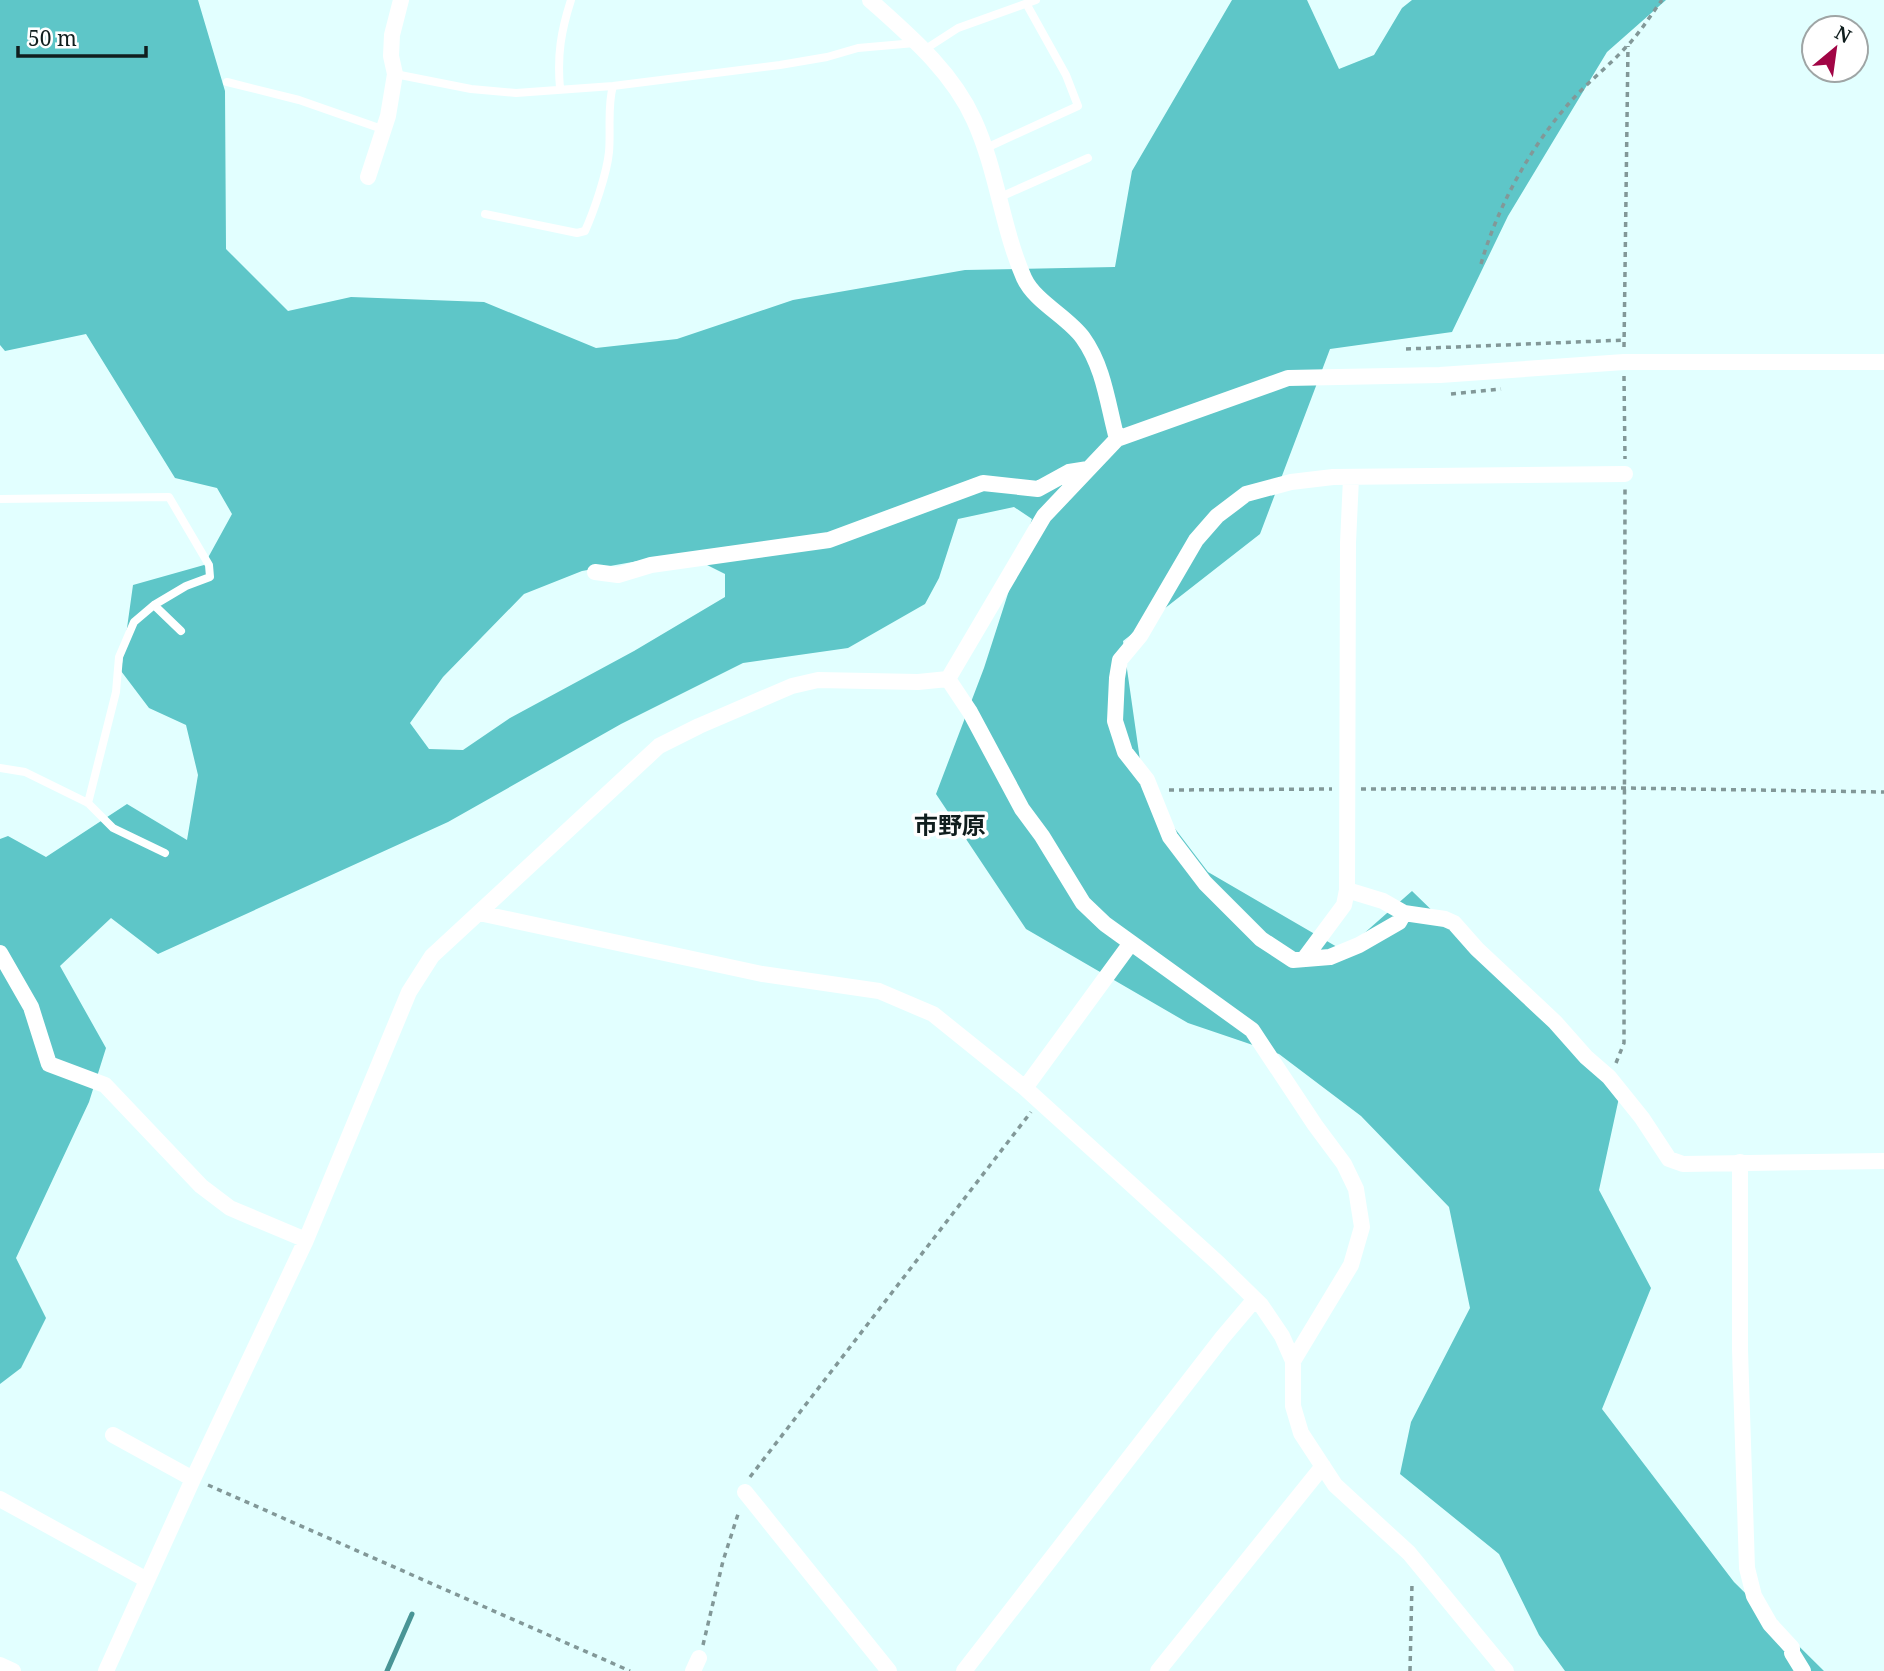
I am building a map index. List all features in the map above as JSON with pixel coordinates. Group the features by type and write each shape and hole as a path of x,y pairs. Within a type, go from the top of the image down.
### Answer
{"street":[{"path":"368,177 388,116 395,74 391,56 392,34 401,0"},
{"path":"870,0 921,46 954,84 974,120 1025,280 1084,339 1098,366 1117,439"},
{"path":"948,679 1044,516 1117,439 1288,378 1440,375 1624,362 1884,362"},
{"path":"595,572 618,575 652,565 829,540 983,483 1038,489 1069,472 1088,469"},
{"path":"1404,913 1399,922 1359,945 1330,957 1293,960 1261,939 1205,883 1170,837 1147,780 1125,752 1115,721 1120,660 1140,636 1196,540 1217,516 1246,494 1290,482 1333,477 1625,474"},
{"path":"1304,959 1344,905 1347,890 1348,543 1351,478"},
{"path":"106,1671 306,1240 409,992 432,956 659,746 792,686 818,680 918,682 948,679"},
{"path":"948,679 970,712 1022,809 1083,903 1105,924 1252,1030 1344,1164 1356,1189 1362,1227 1351,1265 1293,1362"},
{"path":"1347,890 1383,901 1404,913 1445,919 1454,923 1477,949 1609,1077 1642,1118 1669,1159 1683,1164 1884,1161"},
{"path":"479,913 762,974 879,991 933,1014 1025,1088 1255,1299 1282,1336 1293,1362 1293,1406 1301,1433 1335,1485 1413,1560 1506,1671"},
{"path":"1025,1088 1131,943"},
{"path":"0,953 31,1007 49,1064 105,1085 201,1186 230,1209 306,1240"},
{"path":"1740,1162 1740,1350 1746,1567 1754,1596 1764,1615 1792,1648 1792,1654 1803,1671"},
{"path":"964,1671 1255,1299"},
{"path":"113,1435 193,1479"},
{"path":"1158,1671 1323,1466"},
{"path":"744,1492 889,1671"},
{"path":"0,1499 147,1580"},
{"path":"866,1671 876,1655"},
{"path":"0,1665 13,1671"}],"lane":[{"path":"559,88 557,59 571,0"},
{"path":"395,74 471,89 516,93 613,86 780,65 827,57 858,48 921,46 958,28 1036,0"},
{"path":"984,149 1079,106 1066,75 1027,5"},
{"path":"227,82 299,100 382,129"},
{"path":"485,214 577,233 585,231 609,154 610,97 613,86"},
{"path":"998,198 1088,159"},
{"path":"0,499 169,497 209,565 210,577 186,586 154,605 134,622 119,657 117,692 88,803"},
{"path":"154,605 180,631"},
{"path":"0,768 25,772 88,803 113,828 165,853"}],"path":[{"path":"1481,264 1488,237 1509,193 1546,133 1580,92 1628,46 1662,0"},
{"path":"1609,1077 1624,1043 1624,362 1628,46"},
{"path":"1406,349 1625,340"},
{"path":"1167,790 1626,788 1884,792"},
{"path":"696,1665 723,1561 751,1473 1039,1102"},
{"path":"193,1479 630,1671"},
{"path":"1410,1671 1413,1560"}],"shaded area":[{"path":"0,0 198,0 225,91 226,249 288,311 351,297 484,302 596,348 677,339 793,300 965,270 1115,267 1132,171 1232,0 1307,0 1339,69 1374,55 1402,8 1412,0 1666,0 1607,52 1508,216 1452,332 1330,349 1260,534 1123,641 1144,788 1208,872 1344,951 1412,891 1620,1093 1599,1190 1651,1288 1602,1409 1734,1582 1824,1671 1565,1671 1539,1635 1499,1554 1400,1474 1411,1422 1470,1308 1449,1207 1361,1116 1279,1054 1188,1023 1026,929 936,794 984,668 1032,519 1014,507 958,519 939,578 925,604 848,648 743,663 621,724 448,822 158,954 111,918 60,966 106,1048 89,1102 16,1258 46,1318 21,1368 0,1384 0,839 8,836 46,857 127,804 187,840 198,775 186,725 149,708 121,671 133,585 204,565 232,514 217,488 175,478 86,334 5,351 0,345","holes":["683,553 725,574 725,597 634,651 510,718 463,750 429,749 410,723 443,677 524,594 582,571"]}],"waterway":[{"path":"387,1671 412,1614"}],"district":[{"name":"市野原","path":"950,824"}]}
